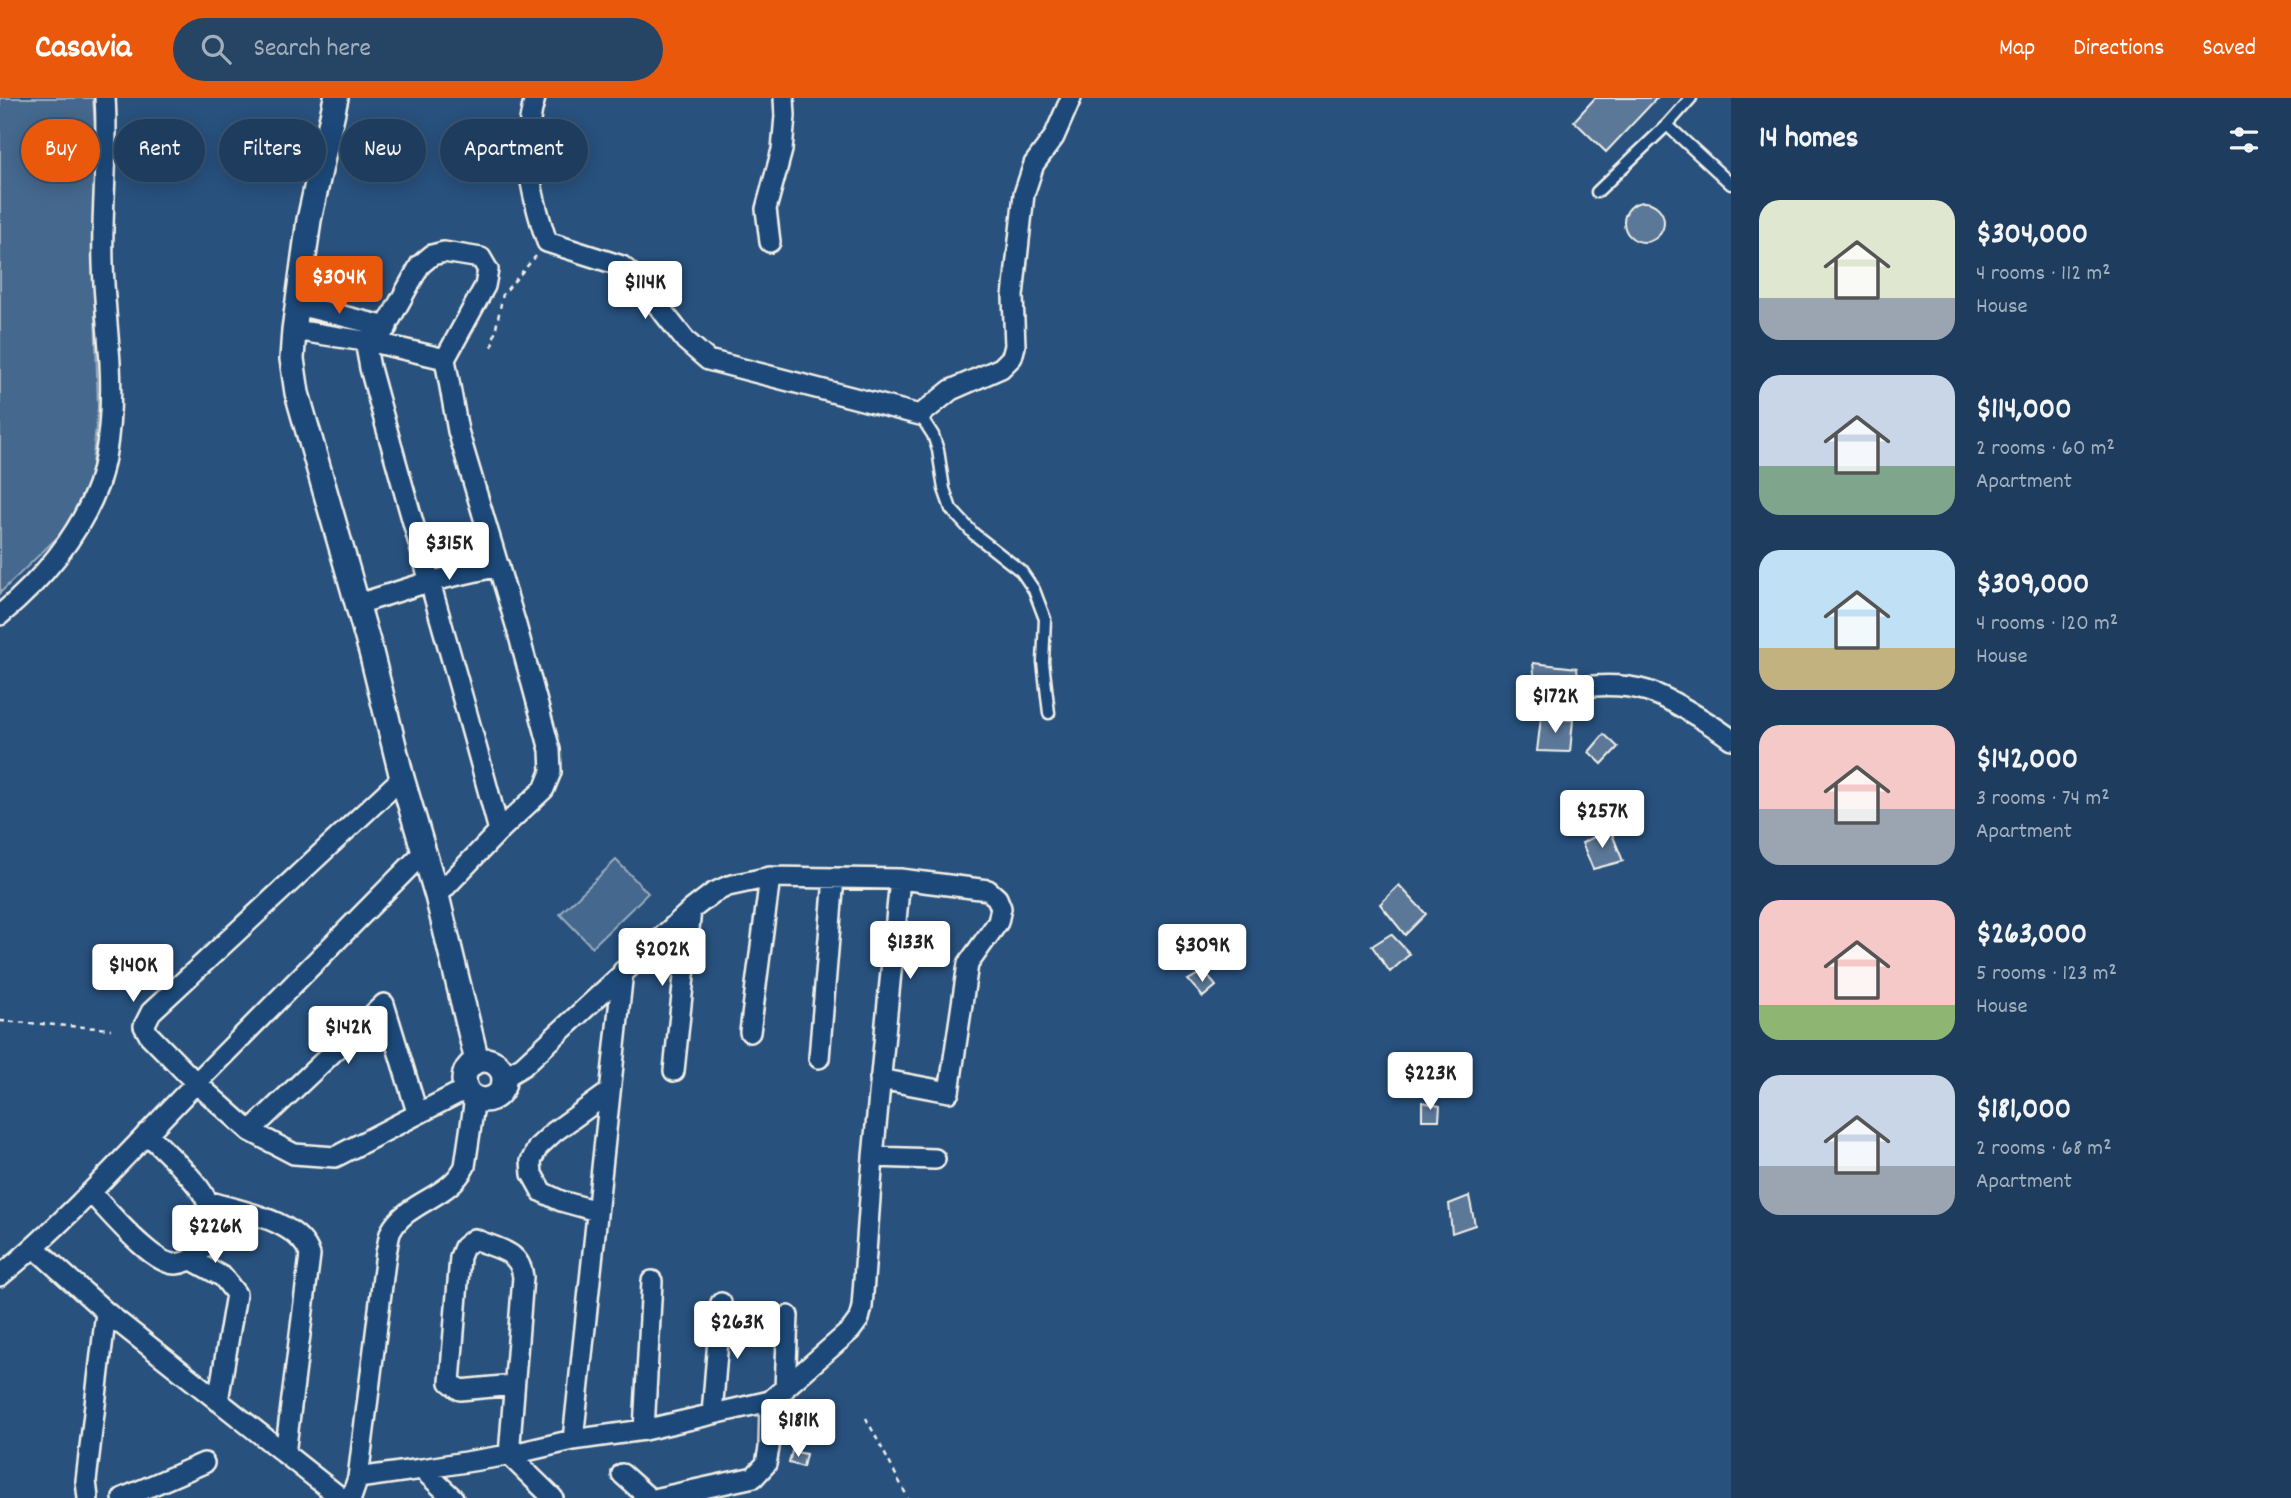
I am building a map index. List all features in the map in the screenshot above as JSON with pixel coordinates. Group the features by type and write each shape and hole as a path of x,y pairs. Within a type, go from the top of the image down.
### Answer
{"street":[{"path":"0,615 27,592 61,551 84,515 99,483 108,437 110,367 103,261 105,98"},
{"path":"335,98 309,220 294,330 292,359 297,393 358,604 402,778 437,896 477,1061"},
{"path":"535,98 531,112 527,158 538,215 547,242 622,266 636,278 686,341 708,360 920,415 951,390 1001,368 1012,357 1013,296 1024,194 1034,164 1054,137 1071,98"},
{"path":"770,242 766,208 782,150 784,98"},
{"path":"437,896 499,831 544,789 551,772 550,750 458,431 445,359 485,286 488,270 481,258 444,252 432,255 420,265 376,337 370,368 499,831"},
{"path":"298,305 376,337 445,359"},
{"path":"294,330 376,337"},
{"path":"358,604 428,582 499,566"},
{"path":"1593,686 1641,688 1663,695 1731,739"},
{"path":"402,778 151,1012 144,1026 149,1035 196,1083 250,1131 294,1154 335,1157 417,1112 470,1093"},
{"path":"0,1276 35,1248 91,1193 423,853"},
{"path":"750,1032 769,877"},
{"path":"503,1078 523,1066 691,909 728,886 769,877 900,879 988,890 997,898 1001,908 998,922 968,964 949,1092 880,1079"},
{"path":"818,1058 834,878"},
{"path":"358,1478 509,1455 573,1440 643,1430 777,1395 851,1330 862,1307 873,1157 900,879"},
{"path":"674,1071 691,909"},
{"path":"573,1440 623,971"},
{"path":"250,1131 384,1004 417,1112"},
{"path":"477,1061 490,1061 496,1065 503,1078 494,1097 481,1100 470,1093 464,1082 467,1069 477,1061"},
{"path":"351,1498 358,1478 386,1253 391,1233 401,1218 453,1184 461,1174 465,1166 470,1093"},
{"path":"597,1211 561,1201 542,1192 532,1174 531,1161 538,1147 554,1132 608,1093"},
{"path":"91,1193 156,1257 174,1264 192,1260 206,1246 210,1225 207,1201 196,1185 147,1133"},
{"path":"873,1157 935,1159"},
{"path":"207,1201 269,1219 296,1234 306,1243 310,1255 285,1454"},
{"path":"509,1455 523,1277 522,1263 515,1256 474,1239 464,1247 460,1256 450,1382 460,1390 514,1385"},
{"path":"35,1248 106,1312 341,1498"},
{"path":"192,1260 223,1277 236,1294 218,1401"},
{"path":"643,1430 652,1281"},
{"path":"712,1414 721,1303"},
{"path":"89,1498 86,1482 106,1312"},
{"path":"658,1498 754,1477 766,1464 788,1316"},
{"path":"509,1455 554,1498"},
{"path":"122,1498 204,1463"},
{"path":"422,1469 453,1498"},
{"path":"622,1474 649,1498"}],"lane":[{"path":"1597,192 1667,125 1691,98"},
{"path":"1667,125 1731,184"},
{"path":"920,415 933,435 938,450 944,489 951,509 974,534 1021,571 1034,590 1045,619 1043,662 1049,713"}],"path":[{"path":"492,347 503,294 547,242"},
{"path":"0,1021 111,1029"},
{"path":"866,1418 908,1498"}],"shaded area":[{"path":"0,98 93,98 94,119 21,119 21,182 97,182 95,310 98,407 90,484 68,527 0,593"},
{"path":"616,860 648,893 592,947 560,914"}],"building":[{"path":"1595,98 1657,98 1606,152 1574,121"},
{"path":"1644,202 1658,208 1664,222 1658,236 1644,242 1630,236 1624,222 1630,208"},
{"path":"1533,663 1577,668 1579,693 1536,693"},
{"path":"1541,718 1573,720 1570,752 1537,751"},
{"path":"1604,734 1618,747 1602,764 1589,752"},
{"path":"1575,804 1589,810 1585,826 1564,822"},
{"path":"1610,829 1623,861 1593,869 1582,843"},
{"path":"1399,885 1426,914 1405,935 1380,904"},
{"path":"1391,934 1410,954 1390,972 1372,946"},
{"path":"1204,971 1216,986 1203,997 1188,980"},
{"path":"1422,1102 1440,1106 1439,1120 1422,1120"},
{"path":"1469,1196 1475,1225 1452,1233 1449,1204"},
{"path":"792,1451 806,1454 803,1467 789,1463"}]}
